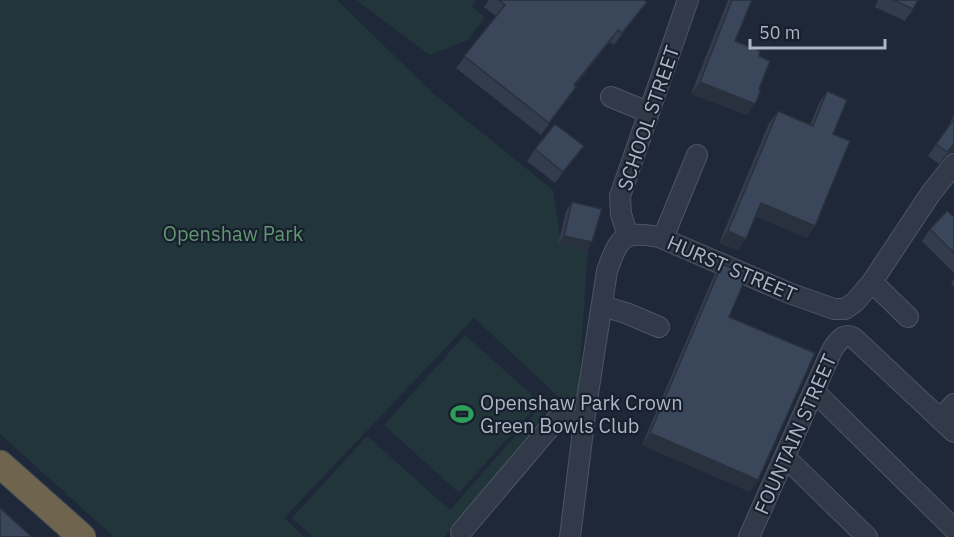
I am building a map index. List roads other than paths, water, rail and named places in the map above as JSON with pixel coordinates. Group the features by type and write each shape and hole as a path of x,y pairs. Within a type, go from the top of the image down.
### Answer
{"highway":[{"path":"0,464 74,534"}],"street":[{"name":"SCHOOL STREET","path":"628,236 621,214 620,196 688,0"},
{"path":"611,97 648,112"},
{"path":"663,238 697,155"},
{"path":"908,317 872,282 930,194 954,164"},
{"name":"HURST STREET","path":"628,236 640,234 663,238 789,293 834,309 845,309 855,302 872,282"},
{"path":"570,537 584,422 608,272 615,251 621,241 628,236"},
{"path":"602,306 659,327"},
{"name":"FOUNTAIN STREET","path":"749,537 832,350 840,338 851,335 949,418"},
{"path":"814,392 954,529"},
{"path":"460,532 557,419 584,422"},
{"path":"784,457 867,537"}],"place":[{"name":"Openshaw Park Crown Green Bowls Club","path":"462,414"}],"park label":[{"name":"Openshaw Park","path":"233,233"}]}
